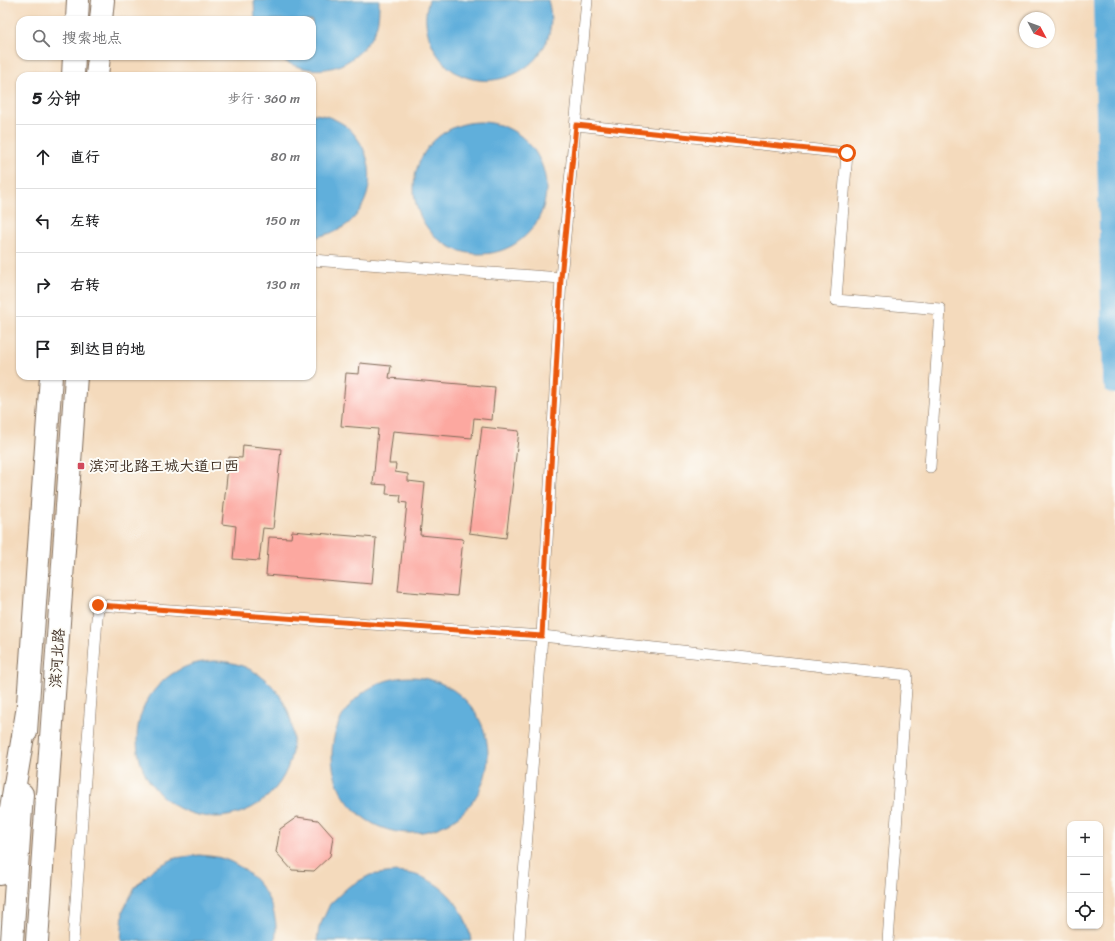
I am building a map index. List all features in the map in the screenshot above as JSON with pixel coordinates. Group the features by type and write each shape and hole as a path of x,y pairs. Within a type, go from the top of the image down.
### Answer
{"main road":[{"path":"76,16 78,0"},
{"path":"101,16 103,0"},
{"path":"72,72 74,60"},
{"path":"98,72 99,60"},
{"name":"滨河北路","path":"12,941 51,380"},
{"name":"滨河北路","path":"37,941 76,380"},
{"path":"0,874 27,712"}],"lane":[{"path":"519,941 542,636 561,278 587,0"},
{"path":"576,125 847,153 836,300 940,309 930,467"},
{"path":"316,260 561,278"},
{"path":"73,941 98,605 542,636 907,675 888,941"}],"water":[{"path":"254,0 379,0 379,12 375,30 365,46 356,56 345,63 323,69 299,67 282,60 316,60 316,16 255,16"},
{"path":"429,0 548,0 550,27 543,49 528,66 508,76 486,80 464,76 445,64 431,42 427,32 426,21 426,10"},
{"path":"316,114 330,117 338,121 346,126 356,136 368,161 370,174 369,187 365,200 358,212 345,226 316,237"},
{"path":"480,122 505,127 522,137 531,146 541,163 546,188 541,213 531,230 522,239 505,249 480,254 455,249 438,239 429,230 419,213 414,188 419,163 429,146 438,137 455,127"},
{"path":"215,661 245,667 270,684 287,709 293,739 287,769 270,794 245,811 215,817 185,811 160,794 143,769 137,739 143,709 160,684 185,667"},
{"path":"410,677 440,683 465,700 482,725 488,755 482,785 465,810 440,827 410,833 380,827 355,810 338,785 332,755 338,725 355,700 380,683"},
{"path":"199,855 224,859 236,864 256,881 264,891 274,915 276,928 275,941 121,941 123,911 135,887 153,869 175,858"},
{"path":"395,872 419,876 429,880 447,893 460,910 465,920 471,941 317,941 319,928 330,904 348,887 370,875"}],"building":[{"path":"360,363 391,366 389,378 495,387 492,420 474,418 472,438 393,431 389,464 396,464 395,472 408,474 408,481 425,483 420,535 463,539 457,596 398,591 407,503 400,502 401,495 386,494 387,485 373,484 378,429 341,426 346,373 359,374"},
{"path":"482,427 519,431 506,538 469,533"},
{"path":"243,445 281,449 273,529 263,528 259,561 233,559 236,526 222,524 229,457 242,458"},
{"path":"292,531 376,538 372,584 266,575 269,537 291,538"},
{"path":"297,817 318,820 333,837 330,856 314,871 292,870 276,852 280,829"}],"waterway":[{"path":"1105,0 1115,382"}],"place":[{"name":"滨河北路王城大道口西","path":"81,466"}],"route":[{"path":"98,605 542,636 561,278 576,125 847,153"}]}
